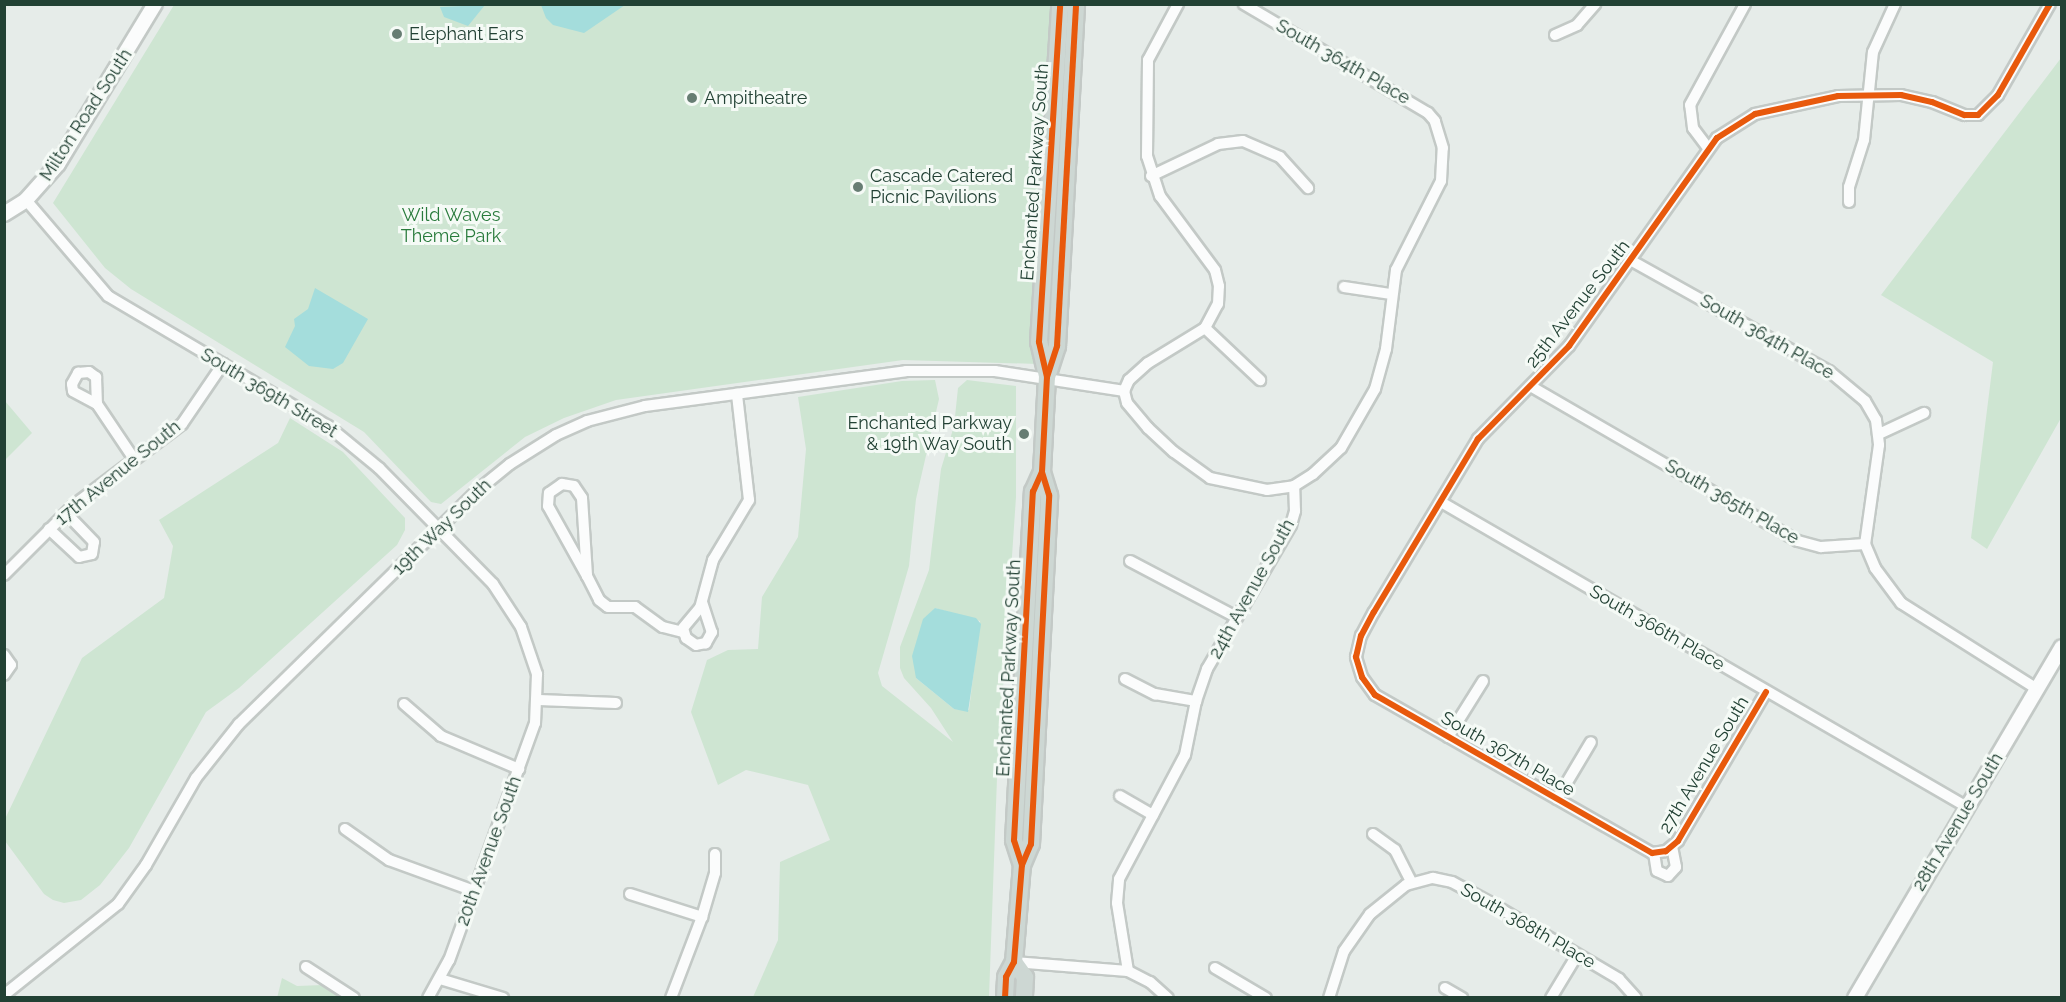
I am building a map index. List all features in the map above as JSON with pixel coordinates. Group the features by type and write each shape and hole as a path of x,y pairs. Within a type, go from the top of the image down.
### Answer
{"main road":[{"name":"Enchanted Parkway South","path":"1047,377 1039,342 1060,4"},
{"name":"Enchanted Parkway South","path":"1005,998 1006,977 1014,962 1023,865 1031,843 1049,495 1042,472 1047,377 1057,346 1076,4"},
{"name":"Enchanted Parkway South","path":"1014,962 1025,977 1024,998"}],"street":[{"name":"Milton Road South","path":"4,214 26,200 58,164 155,4"},
{"path":"1178,4 1148,60 1145,133 1151,176 1160,196 1218,278 1218,303 1205,328 1148,363 1131,378 1124,391 1127,403 1148,428 1201,474 1236,486 1267,490 1294,486 1334,457 1371,397 1382,368 1391,294 1344,287"},
{"name":"South 364th Place","path":"1244,4 1411,102 1437,125 1444,154 1441,180 1401,257 1391,294"},
{"path":"1556,35 1577,25 1595,4"},
{"path":"1708,148 1693,128 1690,105 1745,4"},
{"path":"1849,202 1849,187 1864,140 1874,46 1895,4"},
{"name":"25th Avenue South","path":"1356,657 1365,627 1492,420 1532,387 1569,346 1632,261 1708,148 1728,129 1765,111 1811,99 1868,94 1910,96 1974,116 1991,105 2050,4"},
{"path":"1151,176 1218,144 1237,140 1275,153 1294,168 1308,188"},
{"name":"South 369th Street","path":"26,200 108,296 328,426 379,468 493,584 516,617 534,662 539,700"},
{"name":"South 364th Place","path":"1632,261 1841,379 1865,401 1879,434"},
{"path":"1205,328 1260,380"},
{"name":"17th Avenue South","path":"4,575 66,513 190,415 223,364"},
{"name":"19th Way South","path":"4,994 118,904 146,865 196,778 222,744 439,529 510,464 570,428 637,408 794,383 942,369 1047,377"},
{"path":"1047,377 1124,391"},
{"name":"South 365th Place","path":"1532,387 1798,541 1821,547 1865,544"},
{"path":"683,632 702,602 713,560 749,500 736,393"},
{"path":"97,404 134,459"},
{"path":"1924,413 1879,434 1865,544 1875,568 1901,603 2037,689"},
{"path":"587,576 583,501 574,486 562,484 549,493 548,506 603,605 635,607 663,627 683,632 696,645 709,638 712,627 702,602"},
{"name":"24th Avenue South","path":"1128,971 1116,891 1127,862 1187,750 1196,701 1207,669 1291,525 1295,511 1294,486"},
{"name":"South 366th Place","path":"1441,502 1967,807"},
{"path":"49,529 79,557 92,554 94,542 66,513"},
{"path":"1130,561 1236,617"},
{"name":"28th Avenue South","path":"1855,998 2061,647"},
{"path":"4,656 11,665 4,675"},
{"name":"South 367th Place","path":"1356,657 1362,677 1375,695 1654,853"},
{"path":"1125,679 1155,694 1196,701"},
{"path":"1448,737 1483,681"},
{"name":"27th Avenue South","path":"1669,849 1766,692"},
{"path":"539,700 616,703"},
{"name":"20th Avenue South","path":"428,998 440,979 474,891 519,768 539,700"},
{"path":"404,704 441,736 519,768"},
{"path":"1557,799 1591,742"},
{"path":"1120,796 1153,815"},
{"path":"345,830 389,860 474,891"},
{"path":"1329,998 1340,960 1355,932 1380,905 1411,882 1395,850 1373,834"},
{"path":"1669,849 1676,867 1668,876 1657,871 1654,853 1669,849"},
{"path":"671,998 702,917 715,873 715,854"},
{"name":"South 368th Place","path":"1411,882 1429,878 1452,882 1623,982 1636,998"},
{"path":"630,894 702,917"},
{"path":"1551,998 1577,954"},
{"path":"1014,962 1128,971 1150,981 1168,998"},
{"path":"306,967 354,998"},
{"path":"1215,968 1266,998"},
{"path":"440,979 503,998"},
{"path":"1445,988 1462,998"}],"green space":[{"name":"Wild Waves Theme Park","path":"174,5 1054,5 1038,364 903,360 616,400 564,418 525,437 441,504 431,502 364,432 131,289 105,268 53,203"},
{"path":"2061,58 2061,418 1987,549 1971,538 1993,362 1881,295"},
{"path":"935,380 939,399 916,499 909,566 878,673 882,686 953,742 931,708 904,678 900,668 900,647 929,570 941,469 954,426 958,388 967,380 1016,386 1016,497 997,778 989,997 753,997 778,940 780,862 830,840 808,785 746,770 718,785 691,712 707,660 728,650 758,649 762,597 798,537 806,449 798,397 902,381","holes":["935,608 980,621 969,710 954,709 916,678"]},
{"path":"5,401 32,433 4,460"},
{"path":"290,418 343,452 405,518 405,530 397,545 239,688 206,712 129,848 100,885 81,900 64,903 53,900 44,894 5,841 5,819 82,658 164,598 173,546 159,520 278,443"},
{"path":"282,978 297,986 323,985 342,997 277,998"}],"water":[{"path":"541,4 625,5 584,33 553,25 546,18"},
{"path":"485,5 468,26 444,17 440,7"},
{"path":"315,288 368,319 343,363 333,369 309,366 285,347 295,326 294,319 308,309"},
{"path":"935,608 976,618 981,624 968,712 954,709 916,678 912,656 923,619"}],"cycle path":[{"path":"1047,377 1039,342 1060,4"},
{"path":"1022,865 1014,840 1033,492 1042,472 1047,377 1057,346 1076,4"},
{"path":"1766,692 1678,841 1666,851 1652,853 1375,695 1362,677 1356,657 1361,636 1374,612 1478,439 1569,346 1717,138 1755,114 1838,96 1901,95 1932,102 1965,115 1978,115 1998,95 2050,4"},
{"path":"1005,998 1006,977 1014,962 1022,865 1031,844 1049,495 1042,472"}],"place":[{"name":"Elephant Ears","path":"397,34"},
{"name":"Ampitheatre","path":"692,98"},
{"name":"Cascade Catered Picnic Pavilions","path":"858,187"},
{"name":"Enchanted Parkway & 19th Way South","path":"1024,434"}]}
